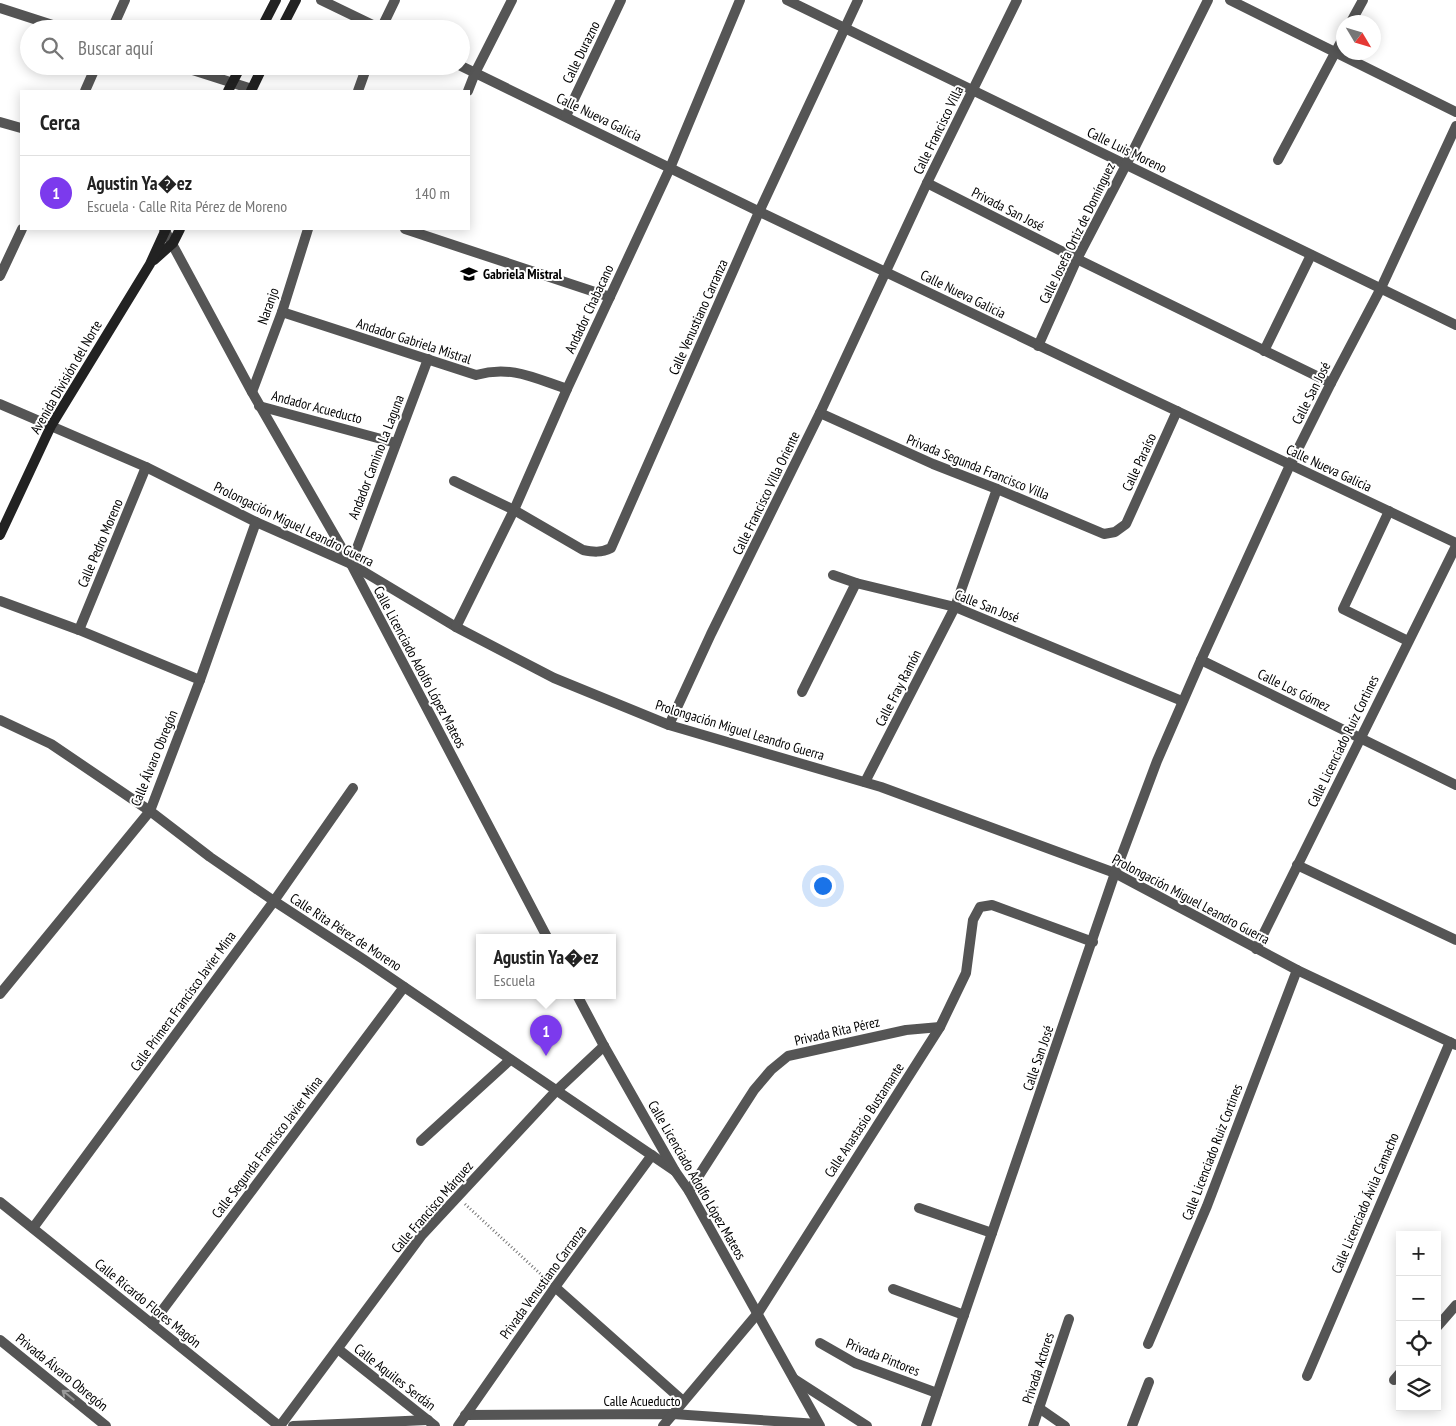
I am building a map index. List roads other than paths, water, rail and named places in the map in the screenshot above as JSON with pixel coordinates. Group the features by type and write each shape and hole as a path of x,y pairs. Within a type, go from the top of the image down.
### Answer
{"street":[{"path":"116,20 125,0"},
{"path":"266,20 276,0"},
{"path":"286,20 296,0"},
{"path":"321,0 362,20"},
{"path":"385,20 395,0"},
{"path":"468,90 512,0"},
{"name":"Calle Durazno","path":"566,116 621,0"},
{"name":"Andador Chabacano","path":"456,627 514,510 567,389 670,168 740,0"},
{"name":"Calle Luis Moreno","path":"787,0 1456,325"},
{"name":"Calle Venustiano Carranza","path":"514,510 583,550 594,552 605,551 611,548 759,212 858,0"},
{"name":"Calle Francisco Villa","path":"886,273 927,183 1017,0"},
{"name":"Calle Josefa Ortiz de Domínguez","path":"1038,346 1076,259 1126,165 1208,0"},
{"path":"1230,0 1456,112"},
{"path":"1355,15 1363,0"},
{"path":"0,8 37,20"},
{"path":"1278,160 1335,52"},
{"name":"Calle Nueva Galicia","path":"470,70 1038,346 1456,544"},
{"path":"85,90 92,75"},
{"path":"201,75 230,87 251,90 258,75"},
{"path":"230,87 236,75"},
{"path":"358,90 364,75"},
{"path":"0,122 20,128"},
{"name":"Calle San José","path":"926,1426 1115,873 1157,761 1182,701 1290,465 1330,383 1381,288 1456,126"},
{"name":"Privada San José","path":"927,183 1076,259"},
{"path":"0,276 22,230"},
{"name":"Avenida División del Norte","path":"0,536 50,426 150,264 165,230"},
{"name":"Calle Licenciado Adolfo López Mateos","path":"166,230 259,406 351,564 545,934"},
{"name":"Avenida División del Norte","path":"150,264 173,243 180,230"},
{"name":"Naranjo","path":"252,392 282,312 308,230"},
{"path":"417,231 610,297"},
{"path":"1264,351 1311,255"},
{"path":"1076,259 1330,383"},
{"name":"Calle Francisco Villa Oriente","path":"669,725 820,414 886,273"},
{"name":"Andador Gabriela Mistral","path":"282,312 476,375 490,371 513,371 567,389"},
{"name":"Andador Camino La Laguna","path":"351,564 428,360"},
{"name":"Prolongación Miguel Leandro Guerra","path":"0,404 146,467 256,522 351,564 456,627 554,678 669,725 865,782 1115,873 1297,970 1453,1044"},
{"name":"Andador Acueducto","path":"259,406 396,443"},
{"name":"Calle Paraíso","path":"1126,524 1177,411"},
{"name":"Privada Segunda Francisco Villa","path":"820,414 933,464 1104,534 1115,532 1126,524"},
{"name":"Calle Pedro Moreno","path":"79,630 146,467"},
{"path":"454,481 514,510"},
{"name":"Calle Fray Ramón","path":"865,782 955,607 997,489"},
{"path":"1389,511 1343,609 1408,641"},
{"name":"Calle Álvaro Obregón","path":"0,994 150,811 200,680 256,522"},
{"name":"Calle Licenciado Ruiz Cortines","path":"1256,949 1456,544"},
{"name":"Calle San José","path":"833,575 856,583 955,607 1182,701"},
{"path":"802,692 856,583"},
{"path":"0,601 79,630 200,680"},
{"name":"Calle Los Gómez","path":"1201,660 1456,785"},
{"name":"Calle Rita Pérez de Moreno","path":"0,720 51,744 150,811 210,857 274,901 675,1171"},
{"name":"Calle Primera Francisco Javier Mina","path":"33,1228 274,901 353,788"},
{"path":"1297,865 1456,940"},
{"name":"Calle Anastasio Bustamante","path":"663,1426 758,1313 940,1027 966,973 973,920 980,907 992,905 1093,942"},
{"name":"Calle Licenciado Ruiz Cortines","path":"1148,1344 1207,1206 1297,970"},
{"name":"Calle Segunda Francisco Javier Mina","path":"152,1324 404,987"},
{"name":"Calle Licenciado Adolfo López Mateos","path":"579,999 675,1171 689,1191 758,1313 819,1425"},
{"name":"Privada Rita Pérez","path":"689,1191 754,1090 771,1070 788,1056 906,1030 940,1027"},
{"name":"Calle Licenciado Ávila Camacho","path":"1306,1376 1453,1044"},
{"name":"Calle Francisco Márquez","path":"280,1426 422,1236 556,1091 604,1046"},
{"path":"421,1141 510,1060"},
{"name":"Privada Venustiano Carranza","path":"458,1426 555,1287 652,1156"},
{"name":"Calle Ricardo Flores Magón","path":"0,1202 280,1426"},
{"path":"919,1208 992,1233"},
{"path":"555,1287 684,1401"},
{"path":"893,1290 964,1315"},
{"path":"1441,1322 1456,1305"},
{"name":"Privada Actores","path":"1033,1426 1069,1319"},
{"name":"Privada Álvaro Obregón","path":"0,1340 106,1426"},
{"name":"Privada Pintores","path":"820,1343 855,1363 937,1393"},
{"name":"Calle Aquiles Serdán","path":"338,1349 431,1423"},
{"path":"793,1378 867,1426"},
{"path":"1132,1426 1149,1382"},
{"path":"1039,1408 1066,1426"},
{"name":"Calle Acueducto","path":"465,1415 673,1414 819,1425"},
{"path":"294,1426 431,1423"}],"place":[{"name":"Gabriela Mistral","path":"469,274"},
{"name":"Agustin Ya�ez","path":"546,1056"}]}
